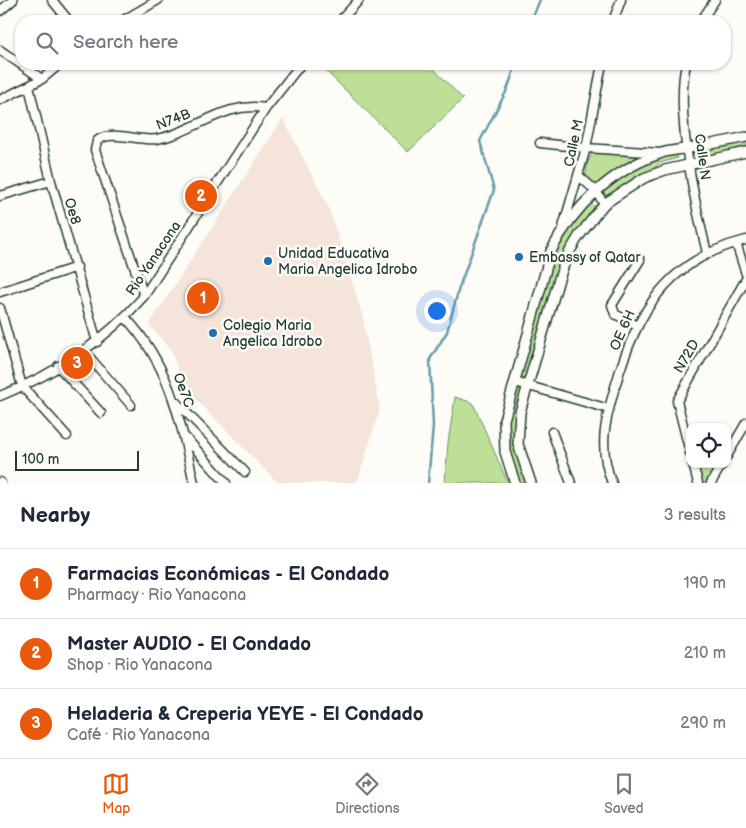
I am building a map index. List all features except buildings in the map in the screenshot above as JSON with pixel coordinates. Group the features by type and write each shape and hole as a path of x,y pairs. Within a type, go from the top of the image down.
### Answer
{"street":[{"path":"0,11 13,0"},
{"path":"52,0 65,15"},
{"path":"132,15 158,0"},
{"path":"345,15 359,0"},
{"path":"615,15 621,0"},
{"path":"705,15 715,0"},
{"path":"0,50 15,60"},
{"path":"29,70 42,79"},
{"path":"0,100 42,79 53,70"},
{"name":"Rio Yanacona","path":"0,396 22,386 84,351 125,317 144,296 266,108 296,70"},
{"name":"Calle M","path":"563,227 586,148 601,70"},
{"name":"Calle N","path":"685,70 682,90 688,148 707,253"},
{"name":"Oe8","path":"29,86 51,181 97,342"},
{"name":"N74B","path":"144,296 95,150 97,141 104,136 158,139 232,109 250,106 266,108"},
{"path":"540,143 661,153 746,137"},
{"path":"531,483 518,444 520,412 567,256 579,236 604,204 644,178 690,163 746,152"},
{"path":"515,483 505,452 504,420 551,251 563,227 596,191 624,171 661,153"},
{"path":"579,176 596,191 604,204"},
{"path":"0,196 51,181"},
{"name":"OE 6H","path":"612,483 603,436 622,360 636,326 654,297 674,276 707,253 746,240"},
{"path":"736,243 746,274"},
{"path":"636,326 615,314 612,305 640,260"},
{"path":"0,292 77,267"},
{"name":"N72D","path":"686,427 677,400 746,278"},
{"path":"0,308 22,386 67,436"},
{"name":"Oe7C","path":"125,317 163,370 175,400 195,482"},
{"path":"84,351 131,405"},
{"path":"58,366 101,412"},
{"path":"516,382 609,409"},
{"path":"175,400 245,472"},
{"path":"731,446 746,423"},
{"path":"552,432 571,483"},
{"path":"185,438 226,483"},
{"path":"694,468 698,483"},
{"path":"711,483 720,468"}],"shaded area":[{"name":"Unidad Educativa Maria Angelica Idrobo","path":"283,118 329,208 362,314 380,409 357,483 278,483 182,385 172,352 149,325"}],"green space":[{"path":"325,70 435,70 463,99 408,152"},
{"path":"746,141 746,148 697,158 693,154 696,150"},
{"path":"593,153 634,155 637,160 597,185 586,181 587,166"},
{"path":"676,154 678,158 660,163 608,196 601,191 637,168"},
{"path":"590,202 596,208 569,248 560,268 545,311 527,379 519,377 557,246 569,225"},
{"path":"517,385 524,388 514,443 527,483 518,483 508,444 508,424"},
{"path":"455,397 473,403 508,483 445,483 448,443"},
{"path":"694,468 720,468 711,483 698,483"}],"waterway":[{"path":"534,15 540,0"},
{"path":"428,483 433,426 430,359 447,332 459,288 494,190 480,141 507,90 514,70"}],"place":[{"name":"Master AUDIO - El Condado","path":"201,196"},
{"name":"Embassy of Qatar","path":"519,257"},
{"name":"Unidad Educativa Maria Angelica Idrobo","path":"268,261"},
{"name":"Farmacias Económicas - El Condado","path":"203,298"},
{"name":"Colegio Maria Angelica Idrobo","path":"213,333"},
{"name":"Heladeria & Creperia YEYE - El Condado","path":"77,363"}]}
